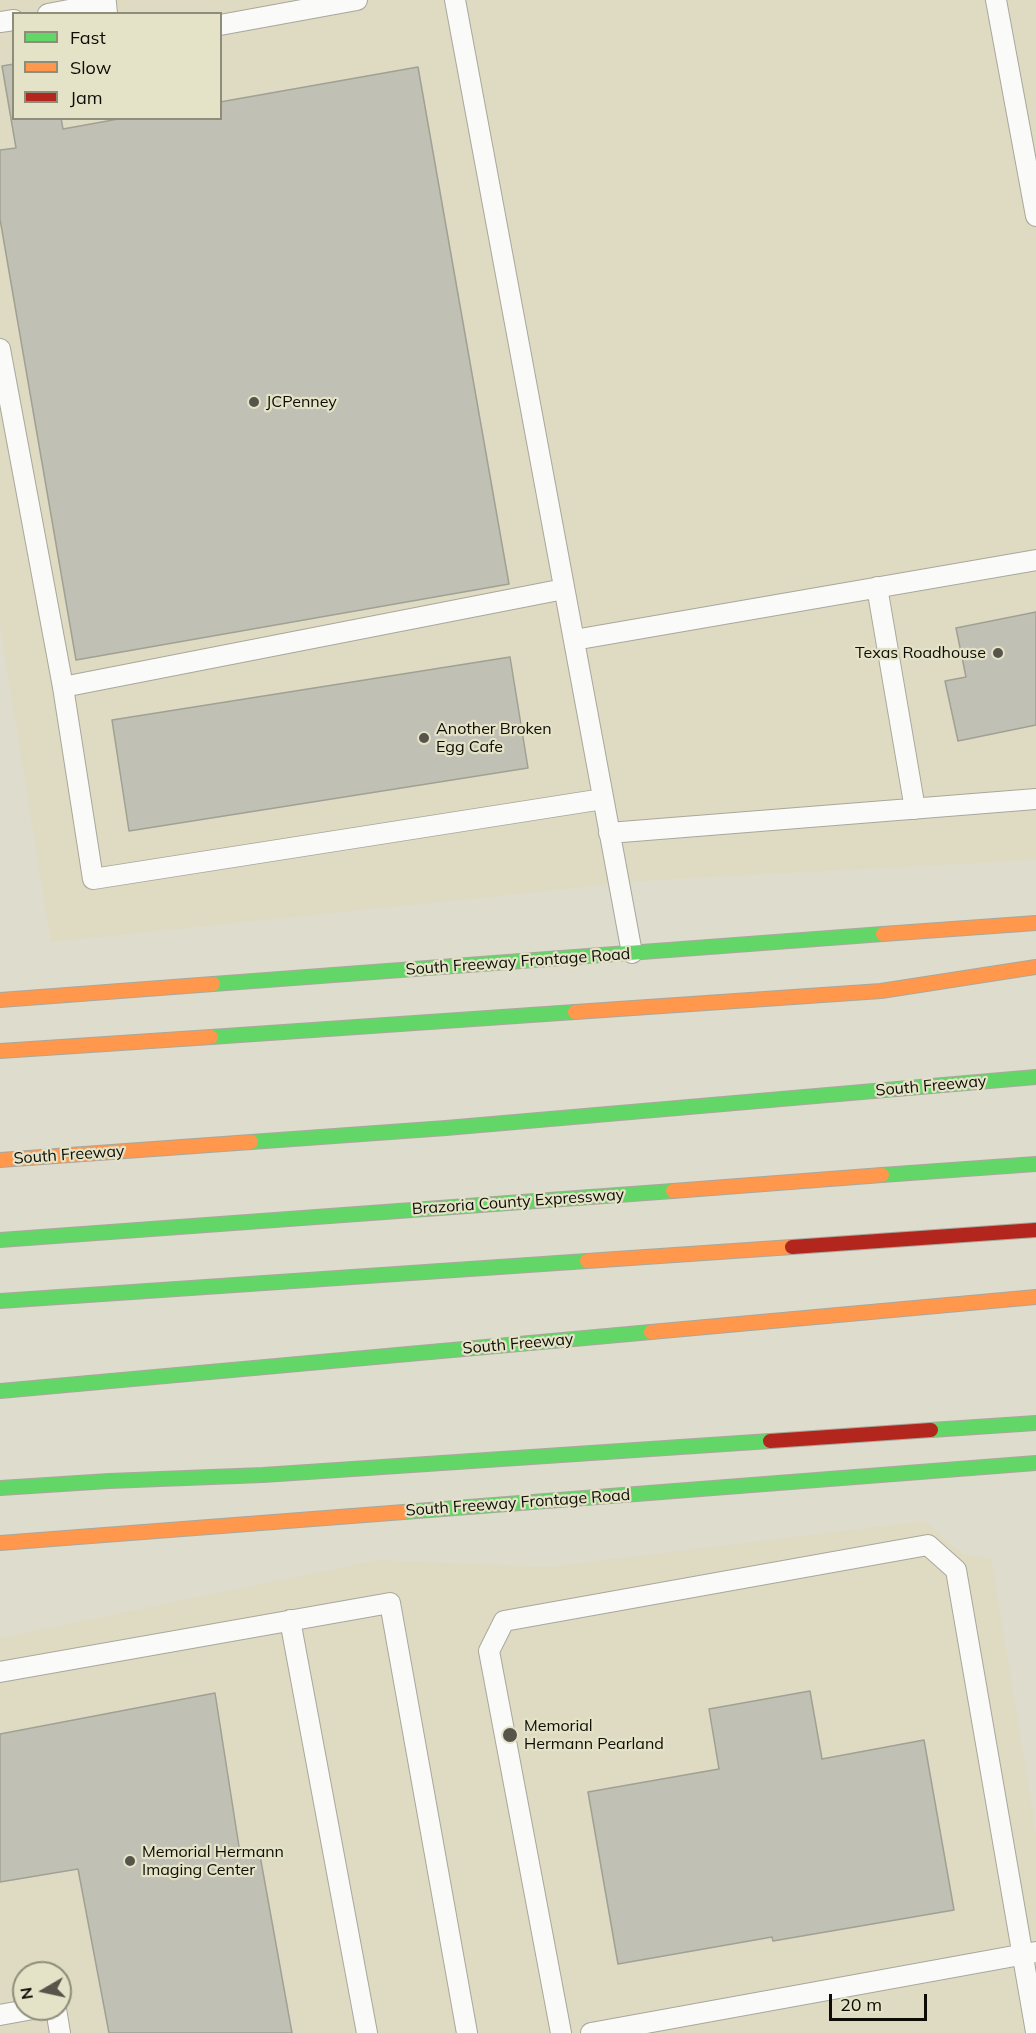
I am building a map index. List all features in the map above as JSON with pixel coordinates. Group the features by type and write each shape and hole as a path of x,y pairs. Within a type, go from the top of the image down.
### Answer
{"main road":[{"name":"South Freeway Frontage Road","path":"0,1000 1036,923"},
{"path":"0,1051 880,991 1036,967"},
{"name":"South Freeway","path":"0,1161 457,1127 1036,1077"},
{"name":"Brazoria County Expressway","path":"0,1240 1036,1164"},
{"path":"0,1301 1036,1230"},
{"name":"South Freeway","path":"0,1391 1036,1297"},
{"path":"0,1488 263,1475 1036,1423"},
{"name":"South Freeway Frontage Road","path":"0,1543 1036,1463"}],"lane":[{"path":"222,25 357,0"},
{"path":"455,0 632,953"},
{"path":"996,0 1036,216"},
{"path":"59,12 106,3 107,12"},
{"path":"0,349 63,687 93,879 603,799"},
{"path":"574,640 1036,560"},
{"path":"878,587 915,809"},
{"path":"63,687 564,589"},
{"path":"609,833 1036,799"},
{"path":"561,2033 489,1651 504,1622 928,1545 956,1570 1029,1954 1036,2032"},
{"path":"0,1672 390,1603 467,2033"},
{"path":"290,1620 367,2033"},
{"path":"591,2033 1029,1954"}],"shaded area":[{"path":"0,0 1036,0 1036,860 655,880 51,942 0,626"},
{"name":"Memorial Hermann Pearland","path":"924,1521 964,1555 991,1558 1036,1832 1036,2033 0,2033 0,1638 377,1560 547,1567"}],"building":[{"name":"JCPenney","path":"12,64 12,120 61,120 63,129 113,120 222,120 222,102 418,67 509,584 76,660 0,219 0,150 16,148 2,66"},
{"name":"Texas Roadhouse","path":"1036,612 1036,725 958,741 945,681 966,677 956,628"},
{"path":"510,657 528,768 129,831 112,720"},
{"path":"810,1691 822,1759 924,1740 954,1910 773,1941 772,1937 618,1964 588,1792 719,1769 709,1709"},
{"name":"Memorial Hermann Imaging Center","path":"215,1693 240,1853 259,1850 292,2033 109,2033 78,1869 0,1882 0,1734"}],"traffic: fast":[{"path":"213,984 883,934"},
{"path":"211,1037 575,1012"},
{"path":"251,1142 446,1128 1036,1077"},
{"path":"882,1175 1036,1164"},
{"path":"0,1240 673,1191"},
{"path":"0,1301 587,1261"},
{"path":"0,1391 651,1332"},
{"path":"931,1430 1036,1423"},
{"path":"0,1488 263,1475 770,1441"},
{"path":"404,1512 1036,1463"}],"traffic: slow":[{"path":"883,934 1036,923"},
{"path":"575,1012 881,991 1036,967"},
{"path":"0,1000 213,984"},
{"path":"0,1051 211,1037"},
{"path":"0,1160 251,1142"},
{"path":"673,1191 882,1175"},
{"path":"587,1261 792,1247"},
{"path":"651,1332 1036,1297"},
{"path":"0,1543 404,1512"}],"traffic: jam":[{"path":"792,1247 1036,1230"},
{"path":"770,1441 931,1430"}],"place":[{"name":"JCPenney","path":"254,402"},
{"name":"Texas Roadhouse","path":"998,653"},
{"name":"Another Broken Egg Cafe","path":"424,738"},
{"name":"Memorial Hermann Pearland","path":"510,1735"},
{"name":"Memorial Hermann Imaging Center","path":"130,1861"}]}
